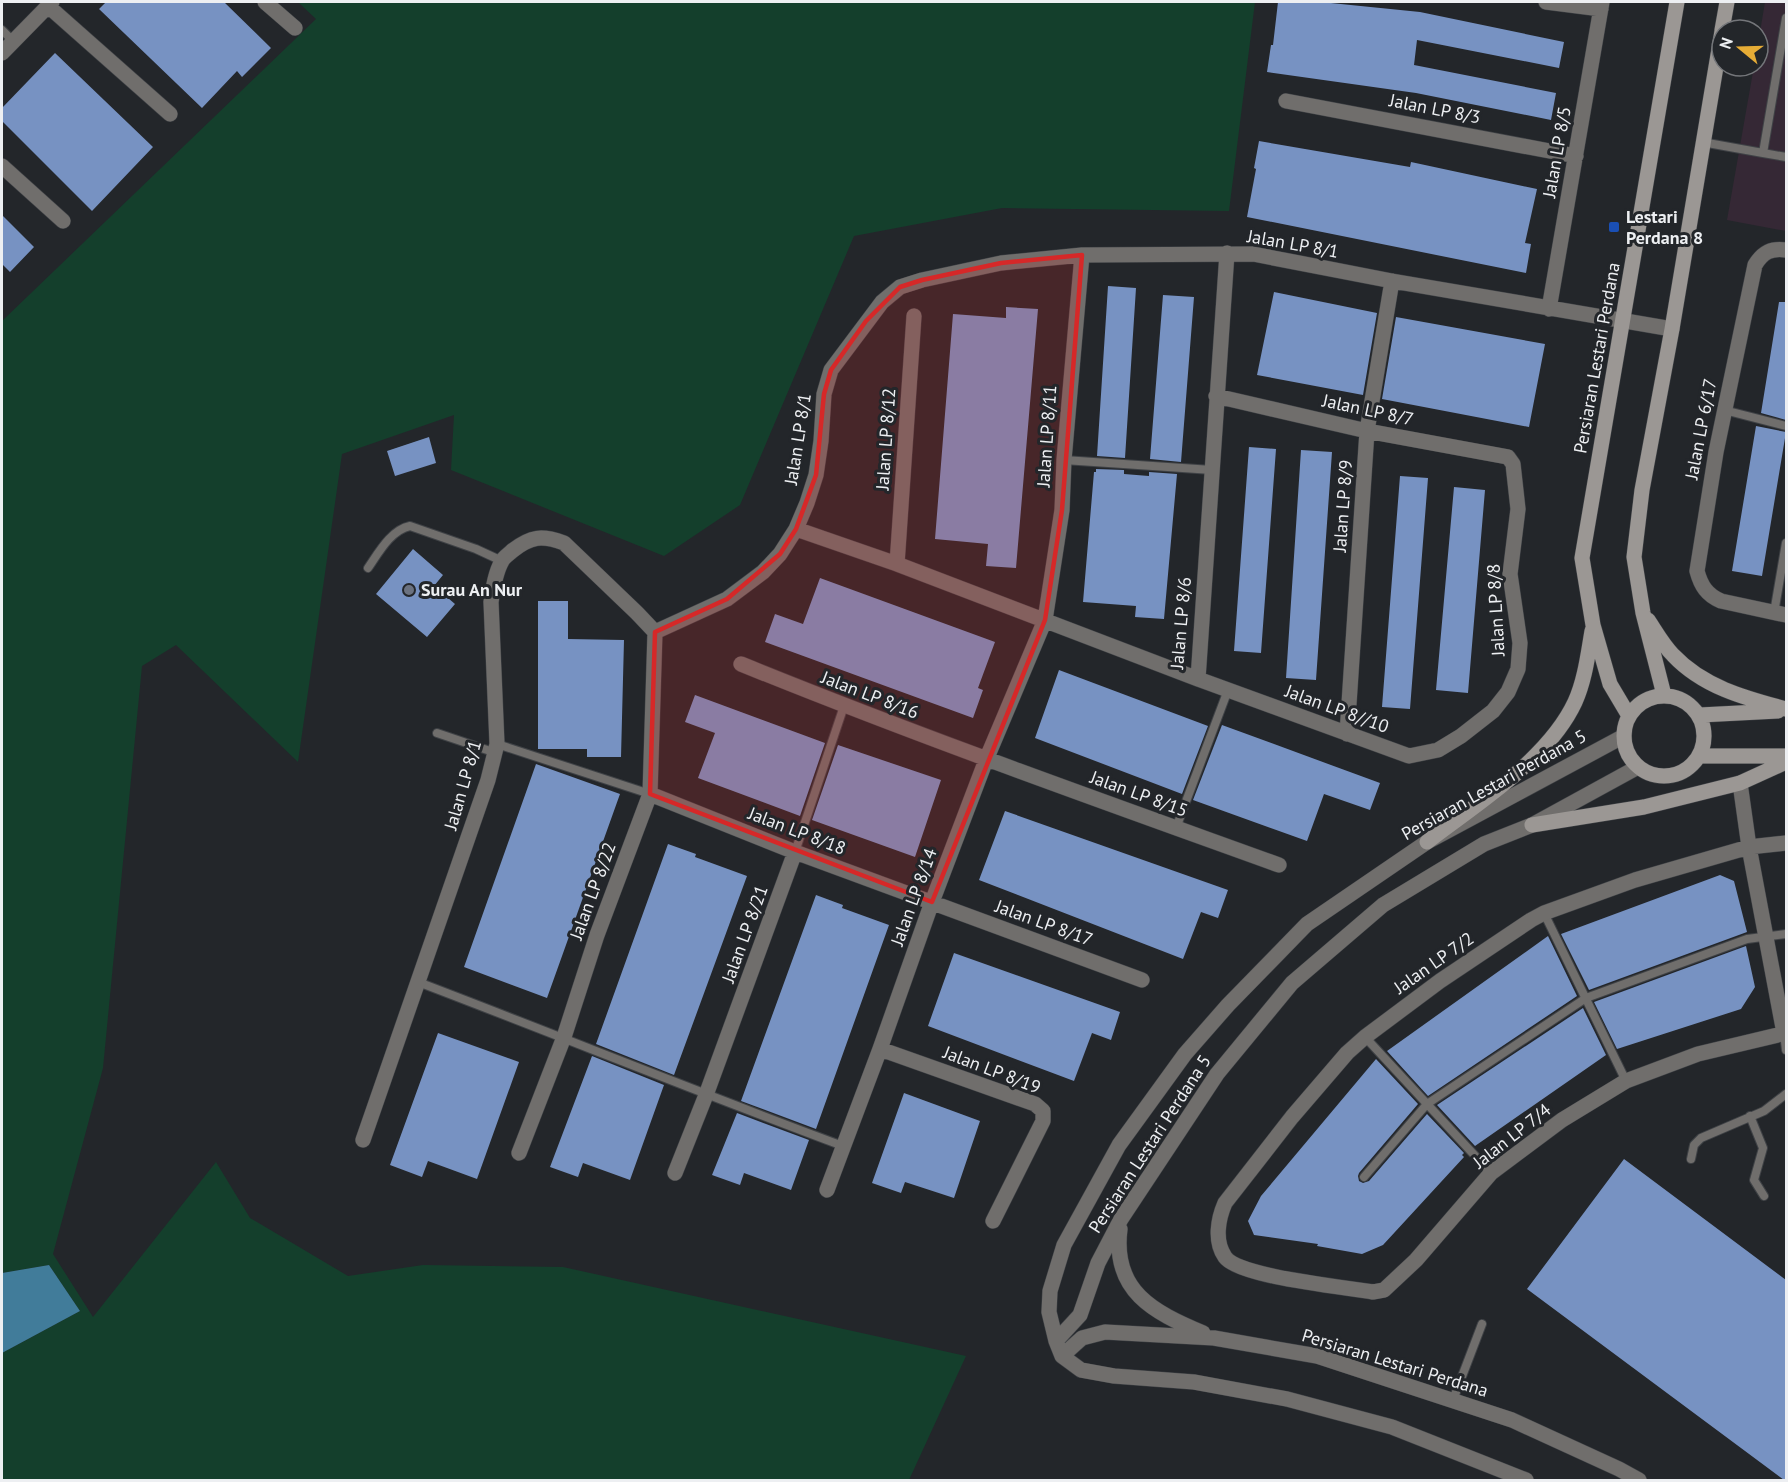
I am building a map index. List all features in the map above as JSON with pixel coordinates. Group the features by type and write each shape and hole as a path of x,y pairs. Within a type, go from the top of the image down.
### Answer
{"main road":[{"name":"Persiaran Lestari Perdana","path":"1629,716 1610,684 1593,625 1582,558 1677,2"},
{"path":"1724,18 1727,2"},
{"path":"1664,695 1643,613 1634,557 1642,490 1672,329 1714,78"},
{"path":"1643,613 1673,655 1708,683 1740,697 1786,710"},
{"path":"1427,842 1518,773 1557,731 1575,702 1587,665 1593,625"},
{"path":"1664,695 1684,700 1700,715 1705,735 1700,756 1688,770 1671,776 1653,776 1638,767 1628,753 1624,736 1629,716 1644,701 1664,695"},
{"path":"1700,715 1786,710"},
{"path":"1700,756 1786,756"},
{"path":"1532,825 1644,807 1740,783 1786,762"}],"street":[{"path":"265,2 294,28"},
{"path":"1546,2 1602,5"},
{"path":"2,53 50,4 170,114"},
{"name":"Jalan LP 8/5","path":"1549,309 1602,5"},
{"name":"Jalan LP 8/3","path":"1286,101 1576,156"},
{"path":"2,166 63,220"},
{"name":"Jalan LP 6/17","path":"1780,614 1712,597 1705,590 1697,571 1716,452 1755,265 1760,257 1770,250 1786,250"},
{"name":"Jalan LP 8/6","path":"796,529 897,564 1198,680 1227,253"},
{"name":"Jalan LP 8/1","path":"655,632 727,599 763,572 780,554 796,529 816,475 824,394 831,370 882,302 900,287 953,272 1001,263 1082,255 1253,254 1392,281 1672,329"},
{"name":"Jalan LP 8/11","path":"1045,620 1062,510 1064,460 1082,255"},
{"name":"Jalan LP 8/9","path":"1347,734 1367,431 1392,281"},
{"name":"Jalan LP 8/12","path":"897,564 914,316"},
{"name":"Jalan LP 8/7","path":"1216,396 1367,431 1505,455 1512,460"},
{"name":"Jalan LP 8/8","path":"1461,736 1493,711 1508,692 1518,669 1520,643 1510,574 1518,510 1512,460"},
{"path":"502,561 519,545 535,537 549,538 564,543 655,632"},
{"name":"Jalan LP 8/1","path":"363,1140 488,780 496,749 491,602 493,587 502,561"},
{"name":"Jalan LP 8/14","path":"827,1190 986,760 1045,620"},
{"name":"Jalan LP 8/22","path":"519,1153 564,1038 597,935 650,794 655,632"},
{"name":"Jalan LP 8/16","path":"741,664 986,760"},
{"name":"Jalan LP 8//10","path":"1198,680 1409,756 1438,750 1461,736"},
{"name":"Persiaran Lestari Perdana 5","path":"1056,1341 1049,1312 1050,1291 1064,1245 1119,1145 1185,1054 1228,1005 1307,924 1427,842 1624,736"},
{"name":"Jalan LP 8/15","path":"986,760 1279,865"},
{"name":"Persiaran Lestari Perdana 5","path":"1056,1341 1080,1316 1098,1263 1121,1219 1217,1074 1292,983 1383,904 1484,844 1532,825 1638,767"},
{"path":"1740,783 1749,847 1785,1033"},
{"name":"Jalan LP 8/18","path":"650,794 795,852 932,902"},
{"name":"Jalan LP 7/2","path":"1225,1257 1218,1228 1225,1203 1292,1117 1347,1053 1440,981 1544,913 1635,880 1749,847 1786,843"},
{"name":"Jalan LP 8/21","path":"675,1173 795,852"},
{"name":"Jalan LP 8/17","path":"932,902 1142,980"},
{"name":"Jalan LP 7/4","path":"1225,1257 1242,1269 1373,1292 1384,1290 1416,1260 1491,1173 1562,1120 1626,1081 1698,1054 1785,1033"},
{"name":"Jalan LP 8/19","path":"880,1049 1040,1107 1043,1111 1043,1121 993,1221"},
{"path":"1121,1219 1118,1246 1120,1266 1134,1290 1146,1304 1174,1321 1214,1338"},
{"name":"Persiaran Lestari Perdana","path":"1062,1356 1082,1338 1105,1332 1214,1338 1317,1356 1512,1419 1639,1480"},
{"path":"1056,1341 1062,1356 1081,1370 1098,1374 1194,1382 1298,1401 1392,1427 1526,1480"}],"lane":[{"path":"1764,153 1786,18"},
{"path":"2,30 13,41"},
{"path":"1702,142 1786,157"},
{"path":"1724,410 1786,426"},
{"path":"1064,460 1212,470"},
{"path":"368,568 392,537 401,528 410,526 476,549 502,561"},
{"path":"1780,614 1786,543"},
{"path":"1176,828 1228,690"},
{"name":"Jalan LP 8/21","path":"795,852 844,706"},
{"path":"437,734 650,794"},
{"path":"1544,913 1626,1081"},
{"path":"1364,1177 1427,1104 1586,999 1747,939 1786,934"},
{"path":"418,982 843,1146"},
{"path":"1785,1033 1786,1050"},
{"path":"1365,1037 1491,1173"},
{"path":"1691,1159 1694,1145 1701,1138 1764,1111 1786,1094"},
{"path":"1750,1116 1763,1148 1754,1180 1764,1196"},
{"path":"1453,1400 1482,1324"}],"highlighted area":[{"path":"1082,255 1062,510 1045,620 932,902 650,794 655,632 727,599 780,554 796,529 816,475 824,394 831,370 866,321 900,287 922,280 1001,263"}],"shaded area":[{"path":"1765,2 1786,2 1786,231 1727,220 1752,78 1770,78 1770,18 1762,18"}],"green space":[{"path":"298,2 1255,2 1229,211 1002,208 854,236 740,505 664,556 451,470 454,415 342,454 298,762 176,645 142,666 103,1068 53,1254 93,1317 216,1162 250,1218 348,1276 423,1265 563,1267 966,1356 909,1480 2,1480 2,1353 80,1311 49,1265 2,1273 2,321 316,19"}],"water":[{"path":"49,1265 80,1311 2,1353 2,1273"}],"building":[{"path":"106,2 224,2 271,48 242,77 237,71 202,108 99,9"},
{"path":"1278,2 1321,2 1420,12 1564,42 1559,68 1417,40 1414,65 1556,93 1551,120 1416,93 1267,72"},
{"path":"55,53 153,147 92,211 2,121 2,108"},
{"path":"1259,141 1410,167 1411,162 1537,189 1525,243 1531,244 1526,273 1247,217"},
{"path":"2,215 34,247 10,272 2,264"},
{"path":"1108,286 1136,288 1125,458 1097,456"},
{"path":"1274,292 1377,313 1363,395 1257,375"},
{"path":"1163,295 1194,297 1181,462 1150,459"},
{"path":"1779,302 1786,302 1786,420 1761,413"},
{"path":"1006,307 1038,309 1016,568 986,566 988,544 935,539 953,314 1006,318"},
{"path":"1396,317 1545,344 1529,427 1382,399"},
{"path":"1756,426 1786,432 1762,576 1732,571"},
{"path":"429,437 436,463 395,476 387,451"},
{"path":"1249,447 1276,449 1261,653 1234,651"},
{"path":"1301,450 1332,452 1316,680 1286,678"},
{"path":"1096,469 1124,470 1124,474 1149,476 1149,472 1177,474 1164,619 1135,617 1136,606 1083,602"},
{"path":"1400,476 1428,478 1410,709 1382,707"},
{"path":"1454,487 1485,490 1468,693 1436,690"},
{"name":"Surau An Nur","path":"413,549 443,575 434,586 455,604 427,637 376,594"},
{"path":"820,578 995,642 978,688 983,690 973,718 765,642 775,614 803,624"},
{"path":"538,601 568,601 568,639 624,640 621,757 587,757 587,749 538,749"},
{"path":"1059,670 1208,726 1182,794 1035,738"},
{"path":"695,695 825,743 800,816 698,778 715,733 685,722"},
{"path":"1222,725 1380,783 1370,810 1324,794 1307,841 1193,800"},
{"path":"838,745 941,780 915,857 812,820"},
{"path":"536,764 620,794 547,998 464,967"},
{"path":"1005,811 1228,890 1218,918 1201,912 1183,959 979,880"},
{"path":"668,844 696,854 695,857 747,876 674,1075 596,1044"},
{"path":"1720,875 1734,881 1747,932 1589,990 1561,934"},
{"path":"816,895 843,905 842,908 889,925 816,1129 741,1101"},
{"path":"1548,936 1577,996 1428,1096 1387,1051"},
{"path":"1746,946 1755,987 1741,1009 1617,1049 1594,1002"},
{"path":"954,953 1120,1012 1111,1040 1092,1033 1074,1081 928,1026"},
{"path":"1583,1008 1606,1055 1475,1146 1437,1105"},
{"path":"438,1033 519,1062 477,1179 428,1161 422,1177 390,1165"},
{"path":"592,1056 664,1085 630,1180 583,1163 578,1177 550,1167"},
{"path":"1376,1059 1418,1104 1359,1173 1359,1181 1363,1183 1369,1181 1427,1114 1464,1153 1462,1155 1464,1157 1383,1245 1362,1254 1317,1246 1318,1244 1254,1235 1248,1221 1261,1196"},
{"path":"904,1093 980,1121 954,1198 905,1182 901,1193 872,1183"},
{"path":"737,1113 809,1140 791,1190 744,1173 740,1185 712,1175"},
{"path":"1624,1159 1786,1280 1786,1480 1527,1289"}],"place":[{"name":"Lestari Perdana 8","path":"1614,227"},
{"name":"Surau An Nur","path":"409,590"}]}
